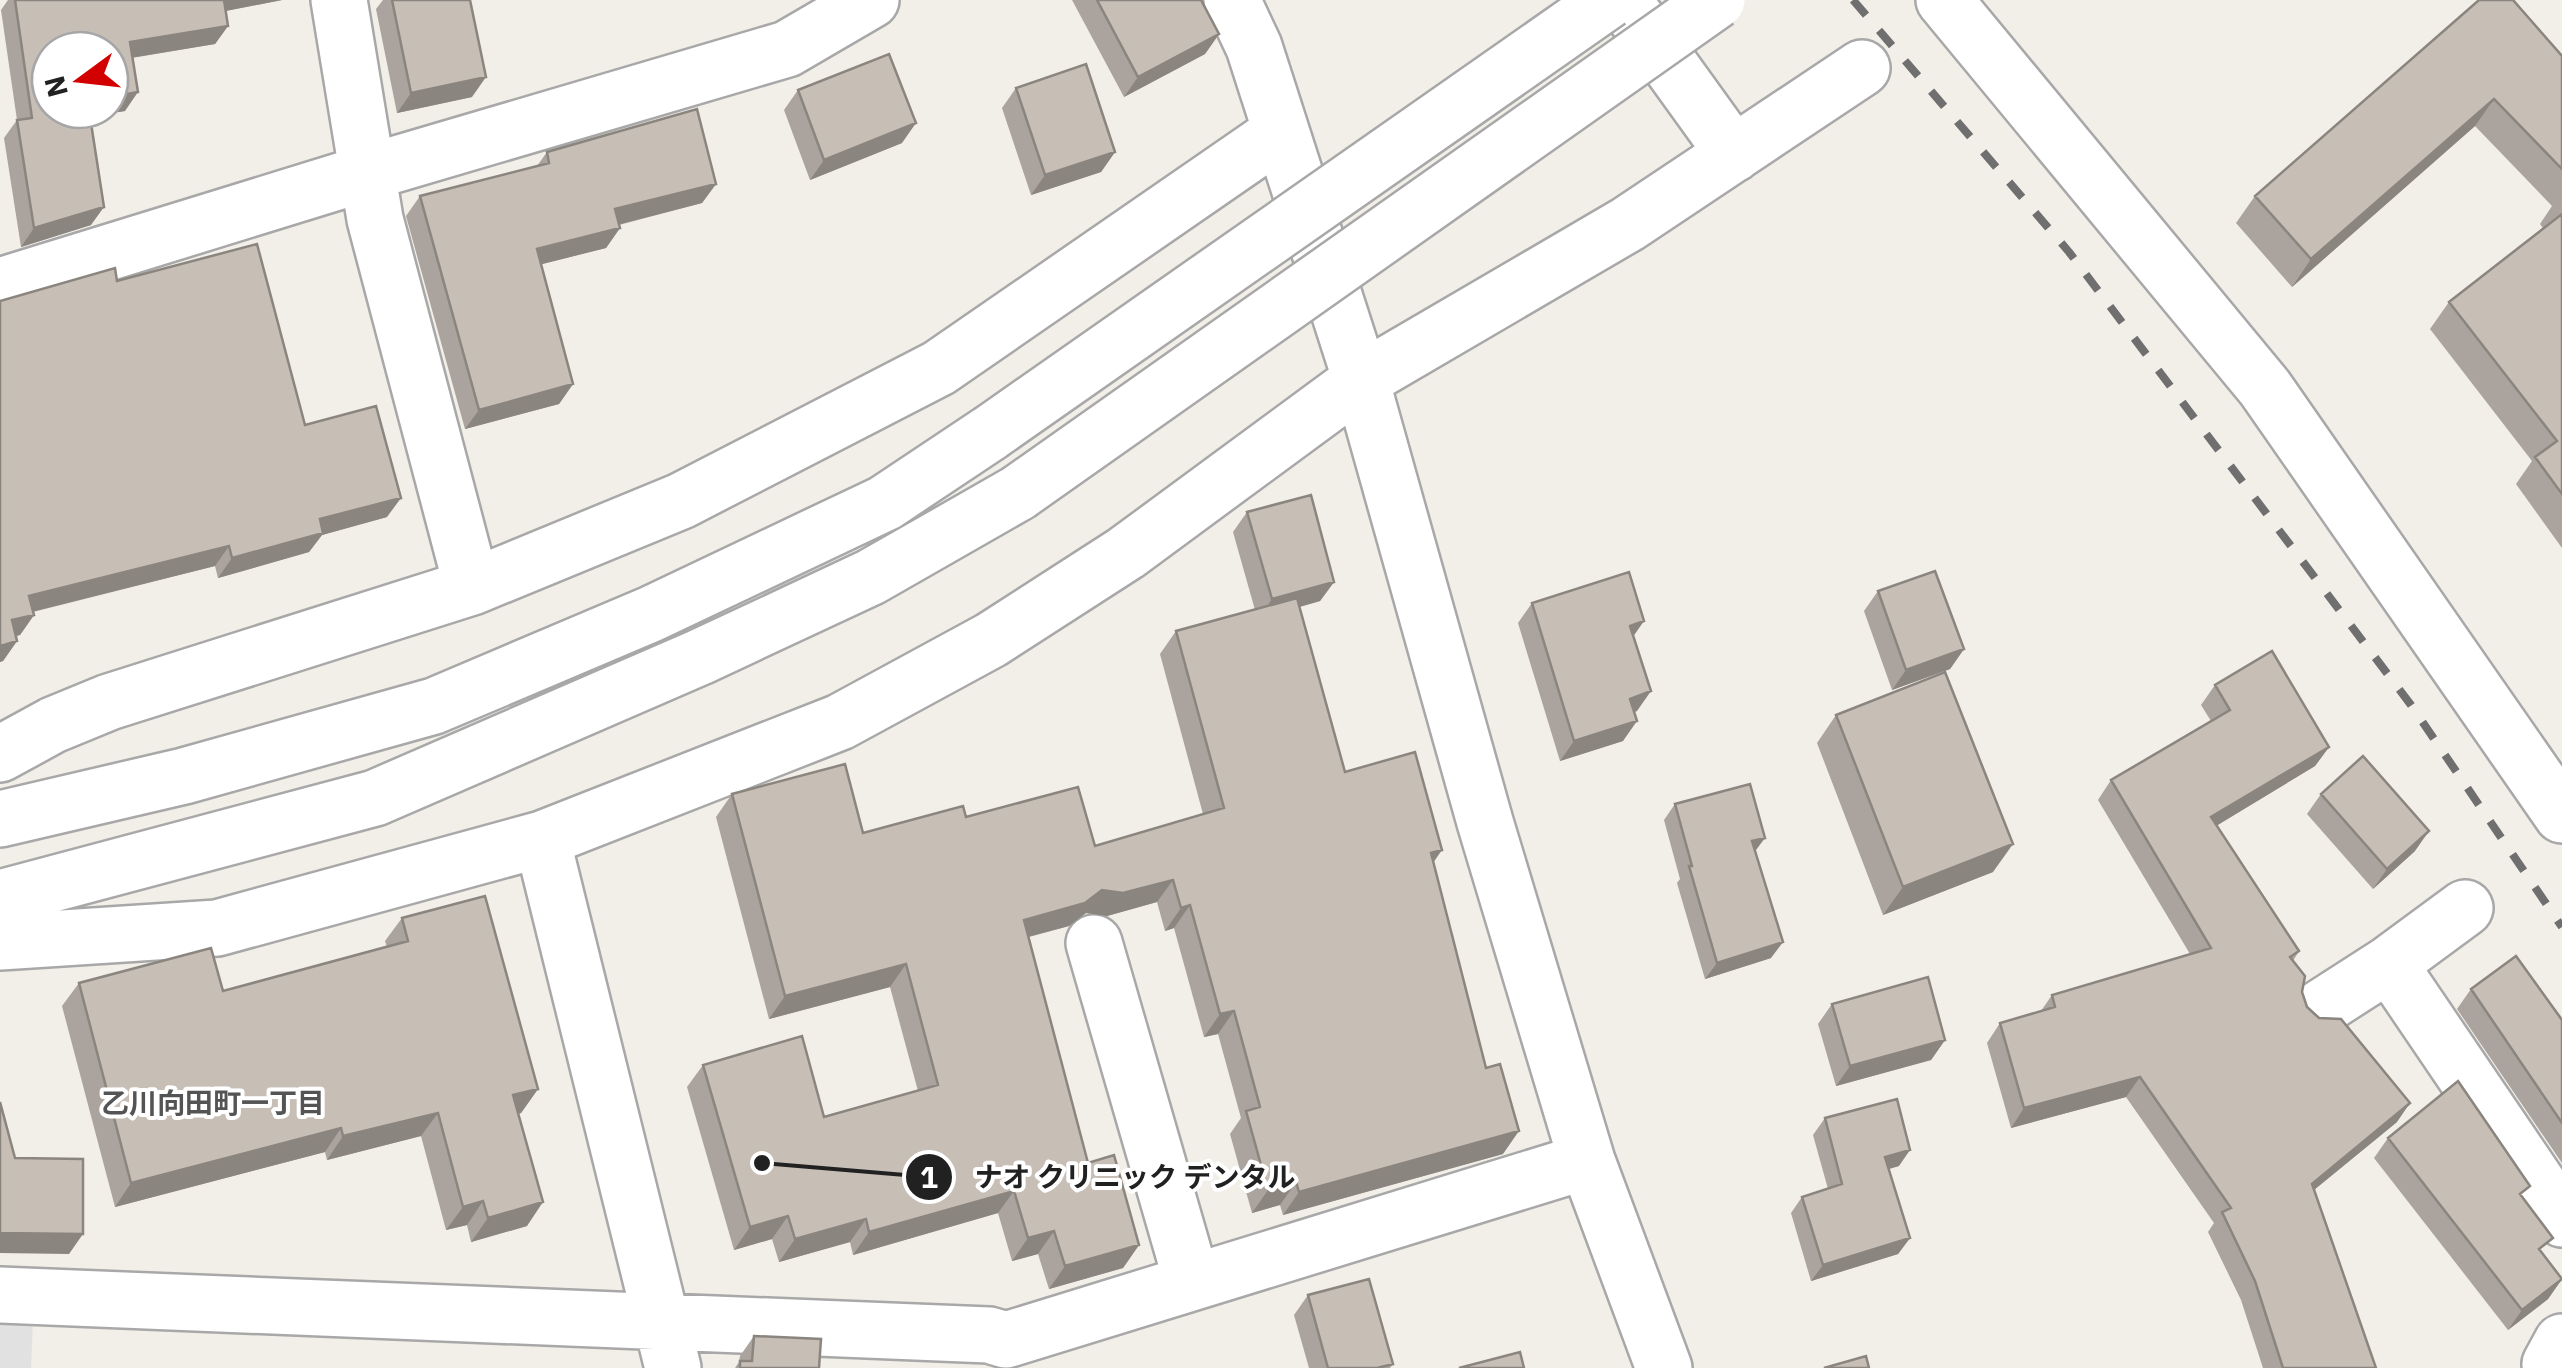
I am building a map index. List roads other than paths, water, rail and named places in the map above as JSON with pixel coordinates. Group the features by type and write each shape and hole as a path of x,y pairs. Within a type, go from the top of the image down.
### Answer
{"street":[{"path":"338,0 375,219 472,586"},
{"path":"0,286 787,49 871,0"},
{"path":"1232,0 1254,46 1362,380 1485,822 1587,1161 1664,1368"},
{"path":"0,819 184,776 434,706 651,614 885,503 1609,0"},
{"path":"1624,0 1734,154"},
{"path":"0,898 375,798 700,657 871,577 1018,493 1717,0"},
{"path":"1947,1 2265,388 2562,815"},
{"path":"0,942 217,928 542,839 840,722 991,640 1126,552 1362,380 1628,224 1862,68"},
{"path":"0,754 53,725 108,702 472,586 682,501 938,368 1281,132"},
{"path":"542,839 666,1344"},
{"path":"2318,1009 2389,964 2465,908"},
{"path":"1094,944 1192,1282"},
{"path":"2389,964 2562,1218"},
{"path":"0,1295 666,1344 988,1335 1006,1340 1587,1161"},
{"path":"2551,1368 2562,1342"}],"railway":[{"path":"1853,0 2069,252 2411,705 2562,927"}],"place":[{"name":"ナオ クリニック デンタル","path":"762,1163"}],"district":[{"name":"乙川向田町一丁目","path":"213,1102"}]}
